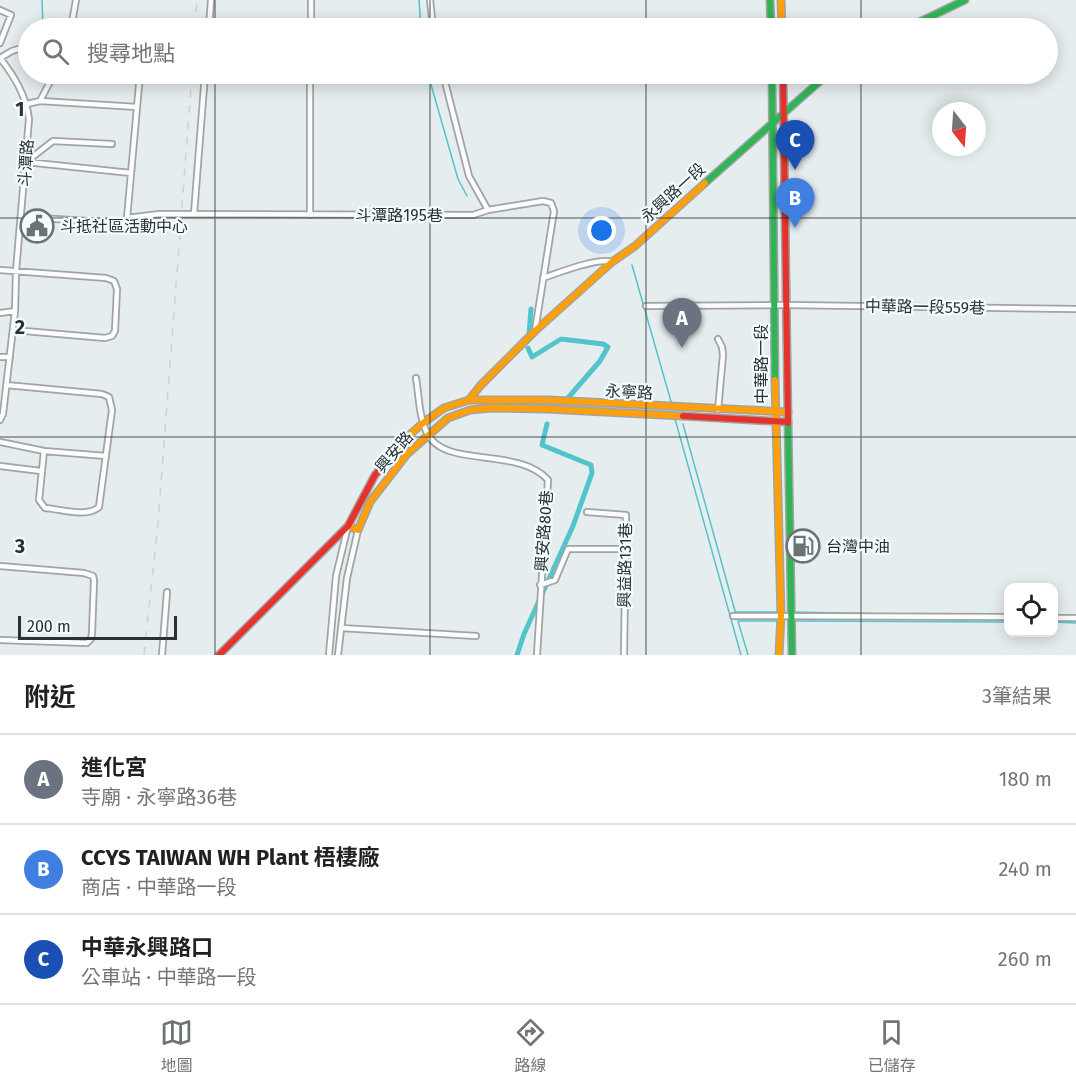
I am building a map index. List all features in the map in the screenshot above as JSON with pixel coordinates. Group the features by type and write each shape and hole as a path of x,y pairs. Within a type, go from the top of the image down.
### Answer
{"street":[{"path":"73,18 76,0"},
{"path":"210,18 211,0"},
{"path":"311,0 311,18"},
{"path":"430,0 432,18"},
{"path":"770,0 771,18"},
{"path":"781,0 782,18"},
{"path":"927,18 965,0"},
{"path":"0,10 10,15 0,43"},
{"path":"18,49 0,58 16,81 27,104 40,101 137,107"},
{"path":"40,101 49,84"},
{"path":"127,218 139,84"},
{"path":"194,214 204,84"},
{"path":"310,84 310,215"},
{"path":"445,84 466,168 488,210"},
{"name":"中華路一段","path":"772,84 775,422 781,615 779,655"},
{"name":"中華路一段","path":"784,84 792,655"},
{"name":"永興路一段","path":"535,331 612,262 635,246 817,84"},
{"name":"斗潭路","path":"0,420 15,311 16,271 29,119 27,104"},
{"path":"26,162 53,141 112,144"},
{"path":"26,162 131,173"},
{"name":"斗潭路195巷","path":"22,217 121,223 127,218 159,214 473,215 537,201 551,203 554,211 543,278"},
{"path":"535,331 543,278 594,262 607,260 612,262"},
{"path":"0,270 106,278 114,281 117,289 115,331 112,336 105,338 13,330"},
{"name":"中華路一段559巷","path":"646,306 787,305 1076,309"},
{"path":"0,313 15,311"},
{"name":"興安路","path":"219,655 348,526 375,475 395,449 423,423 444,408 469,400 535,331"},
{"path":"718,339 723,355 718,410"},
{"path":"0,357 10,357"},
{"path":"416,378 423,423 428,435"},
{"path":"6,385 102,394 109,397 111,410 99,507 92,512 45,508 39,500 44,451"},
{"path":"469,400 470,410"},
{"name":"永寧路","path":"469,400 546,401 788,412"},
{"name":"永寧路","path":"470,410 547,409 788,422"},
{"name":"興安路","path":"358,530 370,502 395,468 448,418 470,410"},
{"name":"興安路80巷","path":"428,435 437,446 450,452 515,461 540,471 548,480 540,585"},
{"path":"0,442 44,451 106,456"},
{"path":"0,466 41,471"},
{"name":"興益路131巷","path":"587,512 626,515 624,655"},
{"path":"329,655 336,576 348,526 358,530 346,578 338,655"},
{"path":"537,655 540,585 555,580 568,549 626,549"},
{"path":"0,566 84,573 93,576 92,633 87,643 0,640"},
{"path":"162,655 166,592"},
{"path":"733,616 1004,617"},
{"path":"1058,618 1076,618"},
{"path":"341,628 476,636"}],"waterway":[{"path":"42,0 43,18"},
{"path":"419,0 420,18"},
{"path":"431,84 458,179 467,196"},
{"path":"632,265 672,405"},
{"path":"529,335 531,309"},
{"path":"528,348 532,357 561,339 603,344 608,347 600,361 567,399"},
{"path":"675,419 741,655"},
{"path":"517,655 524,634 573,526 592,473 591,465 542,445 547,424"},
{"path":"683,424 735,611"},
{"path":"735,612 779,612"},
{"path":"793,612 941,615"},
{"path":"1058,615 1076,616"},
{"path":"738,621 779,621"},
{"path":"738,621 748,655"},
{"path":"796,621 1004,622"},
{"path":"1058,622 1076,623"}],"railway":[{"path":"196,18 197,0"},
{"path":"144,655 158,523 191,84"}],"traffic: fast":[{"path":"770,0 771,18"},
{"path":"928,18 965,0"},
{"path":"772,84 775,380"},
{"path":"705,183 817,84"},
{"path":"788,423 792,655"}],"traffic: slow":[{"path":"781,0 782,18"},
{"path":"388,460 406,438 423,423 444,408 469,400 535,331 705,183"},
{"path":"775,380 781,615 779,655"},
{"path":"469,400 549,400 788,412"},
{"path":"348,526 358,530 370,502 407,454 448,418 470,410 547,409 683,416"}],"traffic: jam":[{"path":"783,84 788,423"},
{"path":"683,416 788,422"},
{"path":"219,655 348,526 375,475 388,460"}],"place":[{"name":"中華永興路口","path":"795,170"},
{"name":"斗抵社區活動中心","path":"37,226"},
{"name":"CCYS TAIWAN WH Plant 梧棲廠","path":"795,228"},
{"name":"進化宮","path":"682,348"},
{"name":"台灣中油","path":"803,546"}]}
